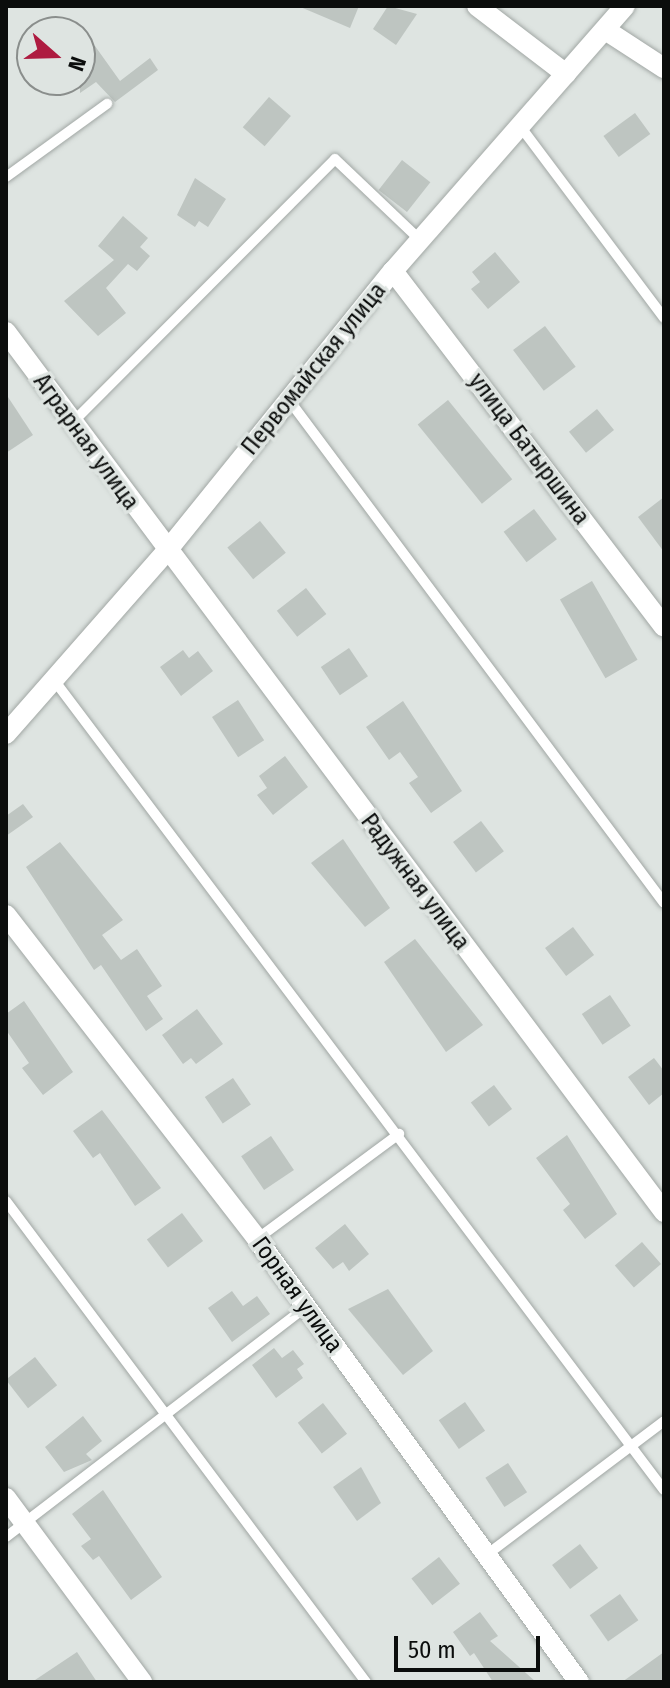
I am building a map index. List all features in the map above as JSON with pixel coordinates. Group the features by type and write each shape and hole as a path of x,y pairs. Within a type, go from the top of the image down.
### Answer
{"street":[{"path":"477,6 566,74"},
{"name":"Первомайская улица","path":"6,734 166,552 393,271 607,31 625,6"},
{"path":"607,31 664,68"},
{"name":"улица Батыршина","path":"393,271 664,627"},
{"name":"Аграрная улица","path":"6,332 166,552"},
{"name":"Радужная улица","path":"166,552 664,1212"},
{"name":"Горная улица","path":"6,915 257,1239 579,1682"},
{"path":"6,1498 142,1682"}],"lane":[{"path":"6,177 107,104"},
{"path":"520,126 664,318"},
{"path":"72,423 335,159 420,240"},
{"path":"289,400 664,903"},
{"path":"54,680 399,1134 664,1490"},
{"path":"257,1239 399,1134"},
{"path":"6,1201 366,1682"},
{"path":"6,1537 306,1307"},
{"path":"485,1556 664,1421"}],"building":[{"path":"298,6 359,6 350,28"},
{"path":"388,6 417,14 396,45 373,29"},
{"path":"96,47 120,81 150,58 158,70 115,102 96,82"},
{"path":"269,97 291,116 265,146 243,127"},
{"path":"635,113 650,134 619,157 603,136"},
{"path":"402,160 430,182 407,212 379,190"},
{"path":"195,178 226,199 208,227 199,221 195,227 177,215"},
{"path":"123,216 148,238 140,247 150,256 137,271 128,264 106,288 126,313 98,336 64,301 114,260 98,246"},
{"path":"495,252 520,282 488,309 471,289 480,282 472,272"},
{"path":"545,326 576,367 544,391 513,350"},
{"path":"6,394 33,435 6,453"},
{"path":"448,400 512,479 482,504 418,425"},
{"path":"597,409 614,430 586,453 569,432"},
{"path":"664,497 664,552 638,517"},
{"path":"534,509 557,539 527,562 504,532"},
{"path":"260,521 286,553 253,579 227,547"},
{"path":"592,581 638,660 605,678 560,600"},
{"path":"306,588 326,614 297,637 277,611"},
{"path":"349,648 368,676 340,695 321,667"},
{"path":"183,650 189,658 198,651 213,671 181,696 160,667"},
{"path":"238,700 264,740 238,757 212,717"},
{"path":"403,701 462,791 431,813 409,783 418,777 400,752 389,760 366,727"},
{"path":"285,756 308,787 273,815 257,795 267,788 259,776"},
{"path":"23,804 33,817 6,836 6,816"},
{"path":"481,821 504,851 476,872 453,842"},
{"path":"343,839 390,908 365,927 311,863"},
{"path":"60,842 123,920 102,935 121,960 137,949 162,986 147,996 163,1019 146,1031 101,965 94,970 26,867"},
{"path":"573,927 594,955 566,976 545,948"},
{"path":"415,939 483,1025 446,1052 384,962"},
{"path":"610,995 631,1026 603,1045 582,1014"},
{"path":"24,1001 73,1072 43,1095 22,1068 29,1063 6,1030 6,1014"},
{"path":"197,1009 223,1044 196,1064 191,1058 183,1064 162,1035"},
{"path":"654,1058 664,1071 664,1093 649,1105 628,1077"},
{"path":"233,1078 251,1105 223,1124 205,1097"},
{"path":"494,1085 512,1109 489,1126 471,1102"},
{"path":"102,1110 161,1188 135,1206 100,1153 93,1158 73,1131"},
{"path":"567,1135 617,1214 585,1239 563,1210 570,1204 536,1158"},
{"path":"271,1136 294,1170 264,1190 241,1156"},
{"path":"182,1213 203,1241 168,1267 147,1239"},
{"path":"345,1224 369,1254 349,1271 343,1262 333,1269 315,1248"},
{"path":"642,1242 661,1264 634,1288 615,1266"},
{"path":"388,1289 433,1351 403,1375 348,1309"},
{"path":"232,1291 243,1306 257,1296 270,1314 232,1342 208,1308"},
{"path":"274,1348 282,1358 293,1350 304,1364 297,1369 303,1378 276,1398 252,1365"},
{"path":"35,1357 57,1385 28,1408 6,1380"},
{"path":"465,1402 485,1431 459,1449 439,1420"},
{"path":"323,1403 347,1434 322,1453 298,1423"},
{"path":"83,1416 102,1441 86,1454 92,1460 64,1472 45,1447"},
{"path":"508,1463 527,1492 504,1507 485,1478"},
{"path":"361,1467 381,1503 357,1521 333,1487"},
{"path":"103,1490 162,1577 131,1600 99,1556 93,1560 81,1546 91,1539 72,1514"},
{"path":"580,1544 598,1568 570,1589 552,1565"},
{"path":"439,1557 460,1584 432,1605 411,1579"},
{"path":"620,1594 638,1620 608,1641 590,1615"},
{"path":"480,1612 498,1636 490,1641 536,1682 493,1682 474,1653 470,1656 453,1632"},
{"path":"77,1652 97,1682 32,1682"},
{"path":"664,1652 664,1682 622,1682"}]}
